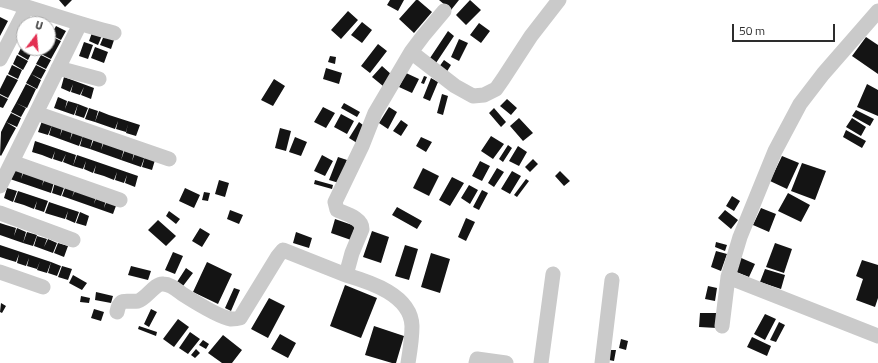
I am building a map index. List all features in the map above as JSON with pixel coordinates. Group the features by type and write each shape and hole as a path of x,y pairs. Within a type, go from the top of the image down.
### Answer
{"street":[{"path":"3,0 36,5 80,24 114,33"},
{"path":"411,52 454,86 473,96 484,96 496,89 531,36 559,0"},
{"path":"0,59 36,5"},
{"path":"346,275 362,226 357,219 337,210 335,202 362,146 375,113 411,52 422,36 444,11"},
{"path":"722,326 728,277 740,237 775,151 800,104 823,74 878,11"},
{"path":"0,186 80,24"},
{"path":"58,68 99,79"},
{"path":"36,113 169,159"},
{"path":"12,162 120,200"},
{"path":"0,213 73,240"},
{"path":"117,312 118,306 121,302 140,300 159,284 163,284 172,287 193,301 226,317 232,319 240,318 283,250 390,292 406,309 411,319 412,325 408,363"},
{"path":"0,272 43,287"},
{"path":"541,363 553,274"},
{"path":"728,277 878,336"},
{"path":"602,363 612,280"},
{"path":"476,363 477,360 506,363"}],"building":[{"path":"59,0 72,0 65,7"},
{"path":"390,0 404,0 398,11 387,5"},
{"path":"416,0 432,12 414,33 399,19"},
{"path":"439,0 459,0 451,10"},
{"path":"470,0 481,10 466,25 456,15"},
{"path":"348,11 358,20 341,39 331,30"},
{"path":"0,17 8,21 0,36"},
{"path":"362,22 372,30 362,43 351,35"},
{"path":"479,23 490,31 481,43 470,35"},
{"path":"56,26 66,31 61,40 56,38"},
{"path":"93,30 103,33 98,45 89,41"},
{"path":"448,31 454,36 434,66 428,61"},
{"path":"105,33 115,37 111,49 100,45"},
{"path":"866,37 878,45 878,74 852,56"},
{"path":"56,38 61,41 56,50"},
{"path":"459,39 468,43 459,61 451,57"},
{"path":"84,42 93,45 88,59 79,56"},
{"path":"378,44 387,51 370,73 361,66"},
{"path":"95,47 108,52 104,63 91,58"},
{"path":"17,56 28,61 23,70 13,64"},
{"path":"21,56 30,56 28,60"},
{"path":"40,56 51,60 46,69 36,64"},
{"path":"45,56 53,56 51,59"},
{"path":"330,56 336,57 335,64 328,62"},
{"path":"444,60 451,65 446,73 439,67"},
{"path":"12,65 22,70 18,79 8,74"},
{"path":"36,65 46,70 41,79 31,74"},
{"path":"382,66 392,75 383,86 372,77"},
{"path":"326,68 342,73 339,84 323,79"},
{"path":"406,73 419,79 412,93 399,87"},
{"path":"31,74 41,80 37,89 26,83"},
{"path":"7,75 18,80 8,98 0,94 0,89"},
{"path":"424,76 427,77 424,84 421,83"},
{"path":"64,77 94,88 91,99 81,95 84,87 80,95 71,92 73,84 70,92 61,88"},
{"path":"431,78 438,82 430,101 423,98"},
{"path":"274,79 285,86 273,106 261,100"},
{"path":"26,84 36,89 27,108 16,103"},
{"path":"867,84 878,90 878,116 857,107"},
{"path":"442,94 448,96 443,115 437,113"},
{"path":"0,95 8,99 3,108 0,107"},
{"path":"58,97 67,101 65,109 68,101 78,104 74,115 54,108"},
{"path":"507,99 517,108 511,115 500,106"},
{"path":"16,103 26,108 21,117 11,112"},
{"path":"344,103 360,112 357,117 341,108"},
{"path":"78,104 88,108 84,118 75,115"},
{"path":"323,107 335,113 326,128 314,122"},
{"path":"389,107 397,112 388,129 379,123"},
{"path":"89,108 98,111 95,122 85,119"},
{"path":"494,108 506,122 501,127 489,113"},
{"path":"856,110 874,119 870,126 852,116"},
{"path":"99,111 140,125 136,136 126,133 128,124 126,132 116,129 118,121 115,129 95,122"},
{"path":"11,113 21,118 17,127 6,122"},
{"path":"341,114 354,121 347,134 334,127"},
{"path":"519,118 533,133 523,141 510,126"},
{"path":"852,118 866,127 861,136 846,127"},
{"path":"401,120 408,125 401,136 393,131"},
{"path":"42,121 52,125 48,135 38,132"},
{"path":"6,122 16,128 11,137 1,132"},
{"path":"359,122 367,128 357,143 349,138"},
{"path":"52,125 62,128 60,136 63,128 72,132 70,140 73,132 83,135 79,146 49,135"},
{"path":"280,128 291,131 286,151 275,148"},
{"path":"846,130 866,141 862,148 843,137"},
{"path":"1,132 11,137 1,156 0,155"},
{"path":"83,135 93,138 90,149 80,146"},
{"path":"491,136 504,144 493,159 481,151"},
{"path":"295,137 307,142 301,156 289,152"},
{"path":"421,137 432,142 426,152 416,146"},
{"path":"94,139 103,142 101,150 104,142 124,149 121,160 90,149"},
{"path":"35,141 76,155 73,166 63,162 66,154 62,162 53,159 55,151 52,159 32,152"},
{"path":"508,145 512,148 503,162 499,159"},
{"path":"518,146 527,152 519,166 509,161"},
{"path":"125,149 134,153 132,161 135,153 145,156 141,167 121,160"},
{"path":"77,155 138,176 135,187 125,183 127,175 124,183 115,180 117,172 114,180 94,173 96,165 93,173 84,169 86,161 83,169 73,166"},
{"path":"322,155 333,161 325,176 314,171"},
{"path":"145,156 155,160 152,170 142,167"},
{"path":"782,156 799,163 787,189 770,181"},
{"path":"338,157 347,160 339,183 329,180"},
{"path":"533,159 538,164 530,172 525,167"},
{"path":"480,161 490,166 482,181 472,176"},
{"path":"802,163 826,171 815,200 791,191"},
{"path":"14,168 23,171 21,179 24,171 44,178 42,186 45,178 54,182 51,193 10,179"},
{"path":"423,168 439,176 429,196 413,188"},
{"path":"497,168 504,172 494,187 488,183"},
{"path":"512,171 521,176 510,194 501,189"},
{"path":"560,171 570,181 564,186 555,176"},
{"path":"452,177 464,183 450,206 439,200"},
{"path":"526,179 529,181 517,197 514,195"},
{"path":"219,180 229,183 225,197 215,194"},
{"path":"315,180 333,185 332,189 314,184"},
{"path":"55,182 65,185 61,196 52,193"},
{"path":"66,185 75,189 72,197 76,189 96,196 94,204 97,196 106,199 104,208 107,200 117,203 113,214 62,196"},
{"path":"469,185 478,190 470,204 461,198"},
{"path":"7,188 17,191 13,202 4,198"},
{"path":"185,188 200,195 194,208 179,201"},
{"path":"482,190 488,193 479,210 473,207"},
{"path":"18,191 48,201 44,212 35,209 37,201 34,209 14,202"},
{"path":"204,192 210,193 208,201 202,200"},
{"path":"788,193 810,205 801,222 778,211"},
{"path":"732,196 740,201 734,211 726,206"},
{"path":"49,202 79,212 75,223 66,219 68,211 65,219 45,213"},
{"path":"397,207 422,221 417,229 392,215"},
{"path":"761,208 776,214 769,232 753,225"},
{"path":"230,210 243,215 239,224 227,219"},
{"path":"725,210 738,220 731,229 718,218"},
{"path":"169,211 180,219 176,224 166,216"},
{"path":"80,212 89,216 86,226 76,223"},
{"path":"466,218 475,222 466,241 458,237"},
{"path":"335,219 355,226 351,240 331,233"},
{"path":"158,220 176,236 166,246 148,230"},
{"path":"0,223 16,228 14,236 17,228 26,232 23,243 0,235"},
{"path":"200,228 210,234 202,247 192,241"},
{"path":"372,231 389,237 381,263 363,257"},
{"path":"27,232 37,235 33,246 23,243"},
{"path":"296,232 312,238 309,248 293,243"},
{"path":"37,236 47,239 44,247 48,239 57,243 53,253 34,246"},
{"path":"716,242 727,245 725,251 715,247"},
{"path":"58,243 68,246 64,257 54,253"},
{"path":"775,243 792,249 784,273 766,267"},
{"path":"0,245 51,262 47,273 37,270 40,261 37,269 27,266 29,258 26,266 17,263 19,254 16,262 0,257"},
{"path":"405,245 418,249 409,280 395,276"},
{"path":"716,251 727,254 721,271 711,267"},
{"path":"173,252 183,256 175,274 165,270"},
{"path":"431,253 450,259 440,293 421,287"},
{"path":"739,257 755,264 749,277 734,271"},
{"path":"862,260 878,265 878,298 875,307 856,300 863,279 856,276"},
{"path":"51,262 61,266 57,276 48,273"},
{"path":"207,262 232,274 218,304 193,292"},
{"path":"62,266 72,269 68,280 58,277"},
{"path":"131,266 151,271 148,280 128,275"},
{"path":"186,268 193,273 183,286 177,282"},
{"path":"765,269 785,275 781,289 760,282"},
{"path":"73,275 87,283 82,290 69,283"},
{"path":"345,285 377,298 361,338 330,326"},
{"path":"708,286 717,288 715,301 705,299"},
{"path":"234,288 240,290 231,311 225,308"},
{"path":"96,292 113,296 111,303 95,300"},
{"path":"81,296 90,298 89,303 80,302"},
{"path":"269,298 285,306 268,338 251,329"},
{"path":"1,303 6,306 2,313 0,312"},
{"path":"94,309 104,312 101,321 91,318"},
{"path":"151,309 157,312 149,327 144,324"},
{"path":"700,313 718,313 717,328 699,327"},
{"path":"765,314 776,319 765,340 754,334"},
{"path":"178,319 189,327 174,347 163,339"},
{"path":"779,322 785,325 776,342 770,340"},
{"path":"139,326 157,332 156,336 138,329"},
{"path":"374,326 404,336 396,363 365,355"},
{"path":"190,332 200,339 188,354 179,348"},
{"path":"280,334 296,343 288,358 271,349"},
{"path":"223,335 242,350 232,363 222,363 208,353"},
{"path":"752,337 771,346 767,356 747,347"},
{"path":"621,339 628,341 626,350 619,348"},
{"path":"203,340 209,344 206,349 199,345"},
{"path":"196,349 200,353 195,358 191,355"},
{"path":"610,350 616,350 614,361 609,360"}]}
